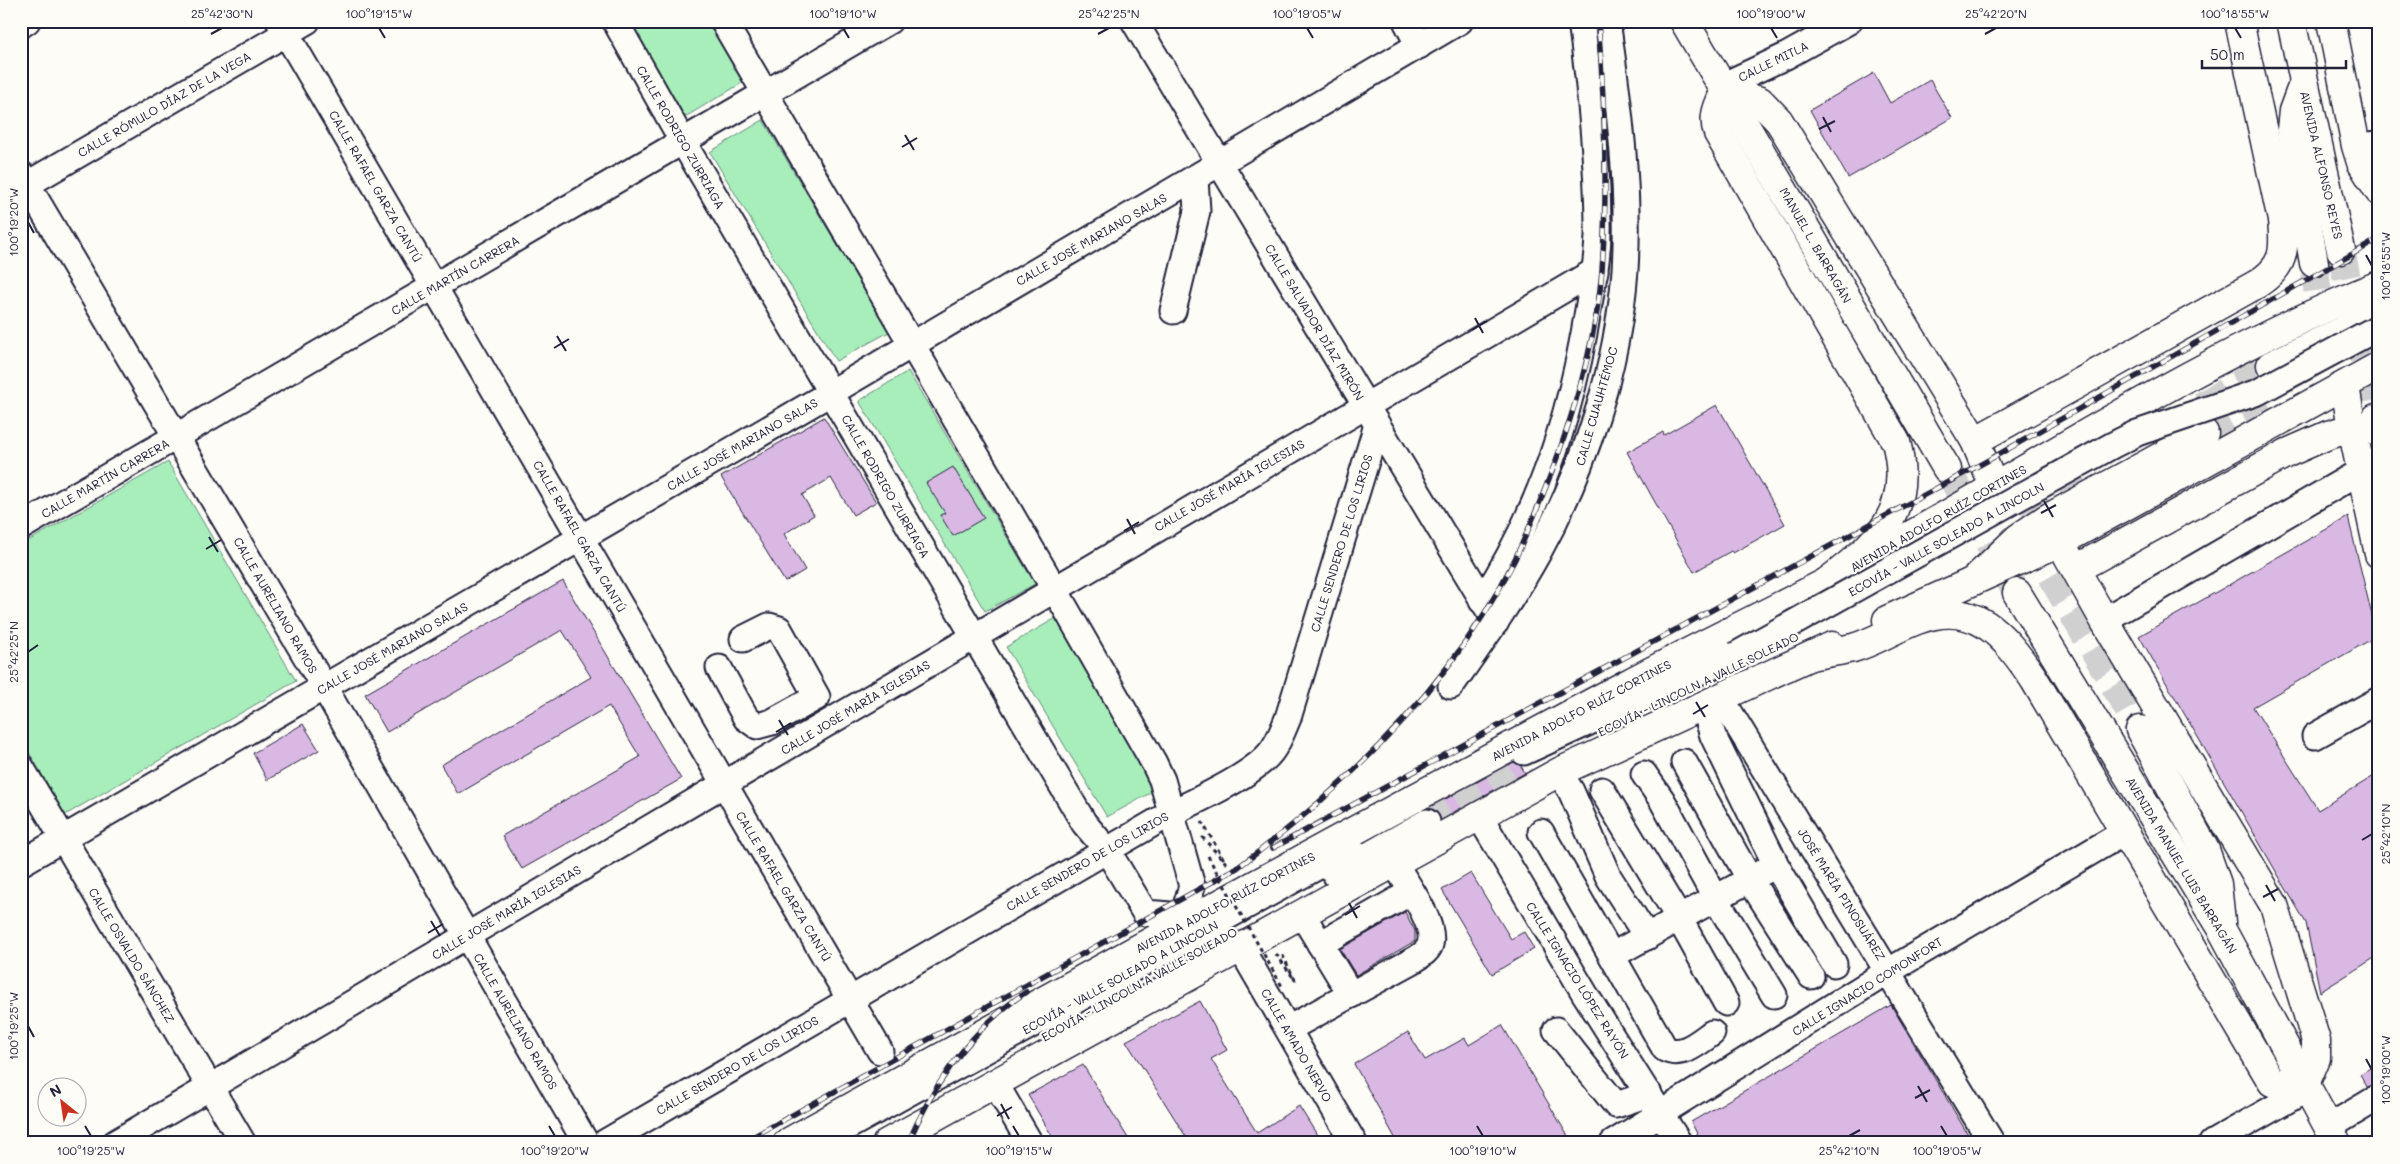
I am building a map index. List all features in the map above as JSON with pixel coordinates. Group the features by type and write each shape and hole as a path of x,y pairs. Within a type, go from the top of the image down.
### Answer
{"main road":[{"name":"MANUEL L. BARRAGÁN","path":"1684,21 1947,469"},
{"path":"1975,441 2257,284 2271,275 2280,264 2284,240 2282,220 2239,21"},
{"name":"AVENIDA ALFONSO REYES","path":"2291,21 2341,250"},
{"path":"2331,21 2367,145 2361,162 2379,191"},
{"path":"2304,83 2293,111 2291,130 2314,263"},
{"path":"1828,581 1861,556 1873,544 1890,521 1901,487 1900,456 1896,442 1718,133 1716,109 1724,88 1760,101 1779,121 1975,441 1994,487"},
{"name":"AVENIDA ADOLFO RUÍZ CORTINES","path":"787,1143 1208,931 1630,683 1828,581 2284,326 2379,285"},
{"path":"2271,365 2379,313"},
{"name":"AVENIDA ADOLFO RUÍZ CORTINES","path":"894,1141 995,1083 1208,931 1271,931 1559,772 2060,542 2379,366"},
{"path":"2345,386 2369,426 2361,471 2379,554"},
{"path":"2076,570 2287,453 2328,435 2369,426"},
{"path":"1973,581 2018,538 2046,519 2204,433"},
{"path":"1811,656 1854,648 1919,619 1944,614 1976,617 2008,641 2020,658 2272,1082 2306,1087 2316,1058 2316,1041 2274,905 2104,620 2060,542"},
{"name":"AVENIDA MANUEL LUIS BARRAGÁN","path":"2017,593 2222,930 2333,1135"},
{"path":"2140,730 2205,850 2217,884 2222,930"}],"street":[{"path":"21,25 27,21"},
{"name":"CALLE RODRIGO ZURRIAGA","path":"615,21 683,142 832,392 1084,823 1107,850 1145,913 1208,931"},
{"path":"723,21 1054,588 1162,780 1181,808 1192,886 1208,931"},
{"name":"CALLE MARTÍN CARRERA","path":"21,527 889,21"},
{"name":"CALLE SALVADOR DÍAZ MIRÓN","path":"1134,21 1496,622"},
{"path":"1406,21 1419,46"},
{"name":"CALLE JOSÉ MARIANO SALAS","path":"21,863 832,392 1460,21"},
{"path":"1482,601 1505,563 1533,506 1562,427 1583,348 1594,271 1598,223 1594,141 1580,21"},
{"name":"CALLE CUAUHTÉMOC","path":"1451,686 1496,622 1537,554 1562,506 1578,468 1611,357 1625,271 1626,223 1621,125 1606,21"},
{"name":"CALLE MITLA","path":"1724,88 1849,21"},
{"name":"CALLE RÓMULO DÍAZ DE LA VEGA","path":"23,182 291,25"},
{"name":"CALLE RAFAEL GARZA CANTÚ","path":"291,25 435,286 880,1051"},
{"path":"1173,311 1197,211 1195,178"},
{"name":"CALLE AURELIANO RAMOS","path":"23,182 177,436 324,687 586,1143"},
{"name":"CALLE JOSÉ MARÍA IGLESIAS","path":"115,1143 1054,588 1372,415 1594,271"},
{"name":"ECOVÍA - VALLE SOLEADO A LINCOLN","path":"1519,763 1738,660 2112,445 2137,433 2258,392 2379,327"},
{"name":"ECOVÍA - LINCOLN A VALLE SOLEADO","path":"1738,660 1835,614 2116,453 2263,400 2293,387 2379,341"},
{"name":"CALLE SENDERO DE LOS LIRIOS","path":"604,1143 850,998 1257,766 1270,754 1281,737 1372,415"},
{"path":"2104,620 2361,471"},
{"path":"744,639 768,626 779,629 830,721"},
{"path":"719,668 746,718 757,726 772,722 817,697"},
{"path":"2315,736 2379,700"},
{"path":"1713,702 1713,736 1776,865 1834,964"},
{"name":"JOSÉ MARÍA PINOSUÁREZ","path":"1713,702 1889,971 1992,1143"},
{"path":"1684,762 1750,880 1811,976"},
{"name":"CALLE OSVALDO SÁNCHEZ","path":"21,767 243,1143"},
{"path":"1559,772 1571,791 1608,876 1647,937"},
{"path":"1644,774 1662,800 1716,898 1774,995"},
{"path":"1602,790 1680,920 1726,1003"},
{"name":"ECOVÍA - VALLE SOLEADO A LINCOLN","path":"818,1143 1424,815"},
{"name":"CALLE IGNACIO LÓPEZ RAYÓN","path":"1480,817 1585,994 1679,1143"},
{"path":"1542,832 1665,1049 1671,1052 1684,1050 1712,1033"},
{"name":"CALLE IGNACIO COMONFORT","path":"1613,1143 1656,1104 1889,971 2123,832"},
{"path":"1288,1029 1418,957 1429,948 1430,928 1394,863"},
{"path":"1613,955 1680,920 1776,865"},
{"path":"1320,944 1411,892"},
{"path":"1302,914 1351,995"},
{"name":"ECOVÍA - LINCOLN A VALLE SOLEADO","path":"850,1143 1208,931"},
{"name":"CALLE AMADO NERVO","path":"1208,931 1288,1029 1354,1143"},
{"path":"1556,1030 1616,1106 1656,1104"},
{"path":"995,1083 1030,1143"},
{"path":"2212,1143 2306,1087"},
{"path":"2333,1135 2379,1097"}],"path":[{"path":"1181,808 1226,863 1198,835 1201,845"},
{"path":"1206,854 1283,988 1270,948 1295,980 1271,931"}],"green space":[{"path":"630,21 712,21 747,80 685,117"},
{"path":"763,120 889,332 836,361 710,152"},
{"path":"908,371 1035,584 985,611 859,401"},
{"path":"168,462 296,681 65,815 21,738 21,545"},
{"path":"1056,618 1156,790 1107,817 1006,647"}],"building":[{"path":"1874,73 1890,103 1930,80 1952,118 1848,178 1810,110"},
{"path":"1717,405 1785,524 1694,572 1627,452 1663,432 1664,435"},
{"path":"824,417 876,502 853,515 831,478 802,495 814,515 784,534 805,570 785,582 721,477"},
{"path":"953,467 984,518 953,536 940,515 945,513 926,483"},
{"path":"2348,517 2377,636 2253,707 2318,810 2379,773 2379,955 2320,992 2306,923 2139,636"},
{"path":"563,581 681,779 522,869 502,836 640,757 609,706 458,794 441,765 591,677 562,630 387,732 365,694"},
{"path":"303,724 319,750 267,780 253,753"},
{"path":"1514,762 1521,766 1525,773 1441,819 1435,810 1429,808"},
{"path":"1471,873 1511,939 1524,932 1534,949 1492,974 1442,890"},
{"path":"1405,912 1415,931 1415,941 1356,975 1340,949"},
{"path":"1200,1001 1227,1050 1211,1059 1257,1133 1299,1106 1322,1143 1190,1143 1126,1041"},
{"path":"1891,1005 1973,1143 1702,1143 1691,1122"},
{"path":"1502,1025 1572,1143 1398,1143 1354,1064 1408,1032 1425,1060 1465,1038 1469,1045"},
{"path":"2379,1063 2379,1083 2367,1087 2360,1074"},
{"path":"1083,1065 1131,1143 1056,1143 1028,1095"}],"tunnel":[{"path":"2341,250 2376,418"},
{"path":"2314,263 2321,319 2320,335"},
{"path":"2201,406 2271,365"},
{"path":"2204,433 2273,391"},
{"path":"1947,469 2017,593"},
{"path":"2082,475 2065,485 2043,503 2035,523 2036,535 2047,569 2140,730"},
{"path":"1427,822 1523,769"}],"railway":[{"path":"742,1143 1237,868 1319,803 1394,730 1429,690 1461,648 1490,605 1515,559 1566,433 1586,364 1600,293 1604,239 1604,115 1598,21"},
{"path":"1273,848 1985,462 2379,239"},
{"path":"908,1143 930,1099 956,1059 988,1023 1026,992"}]}
